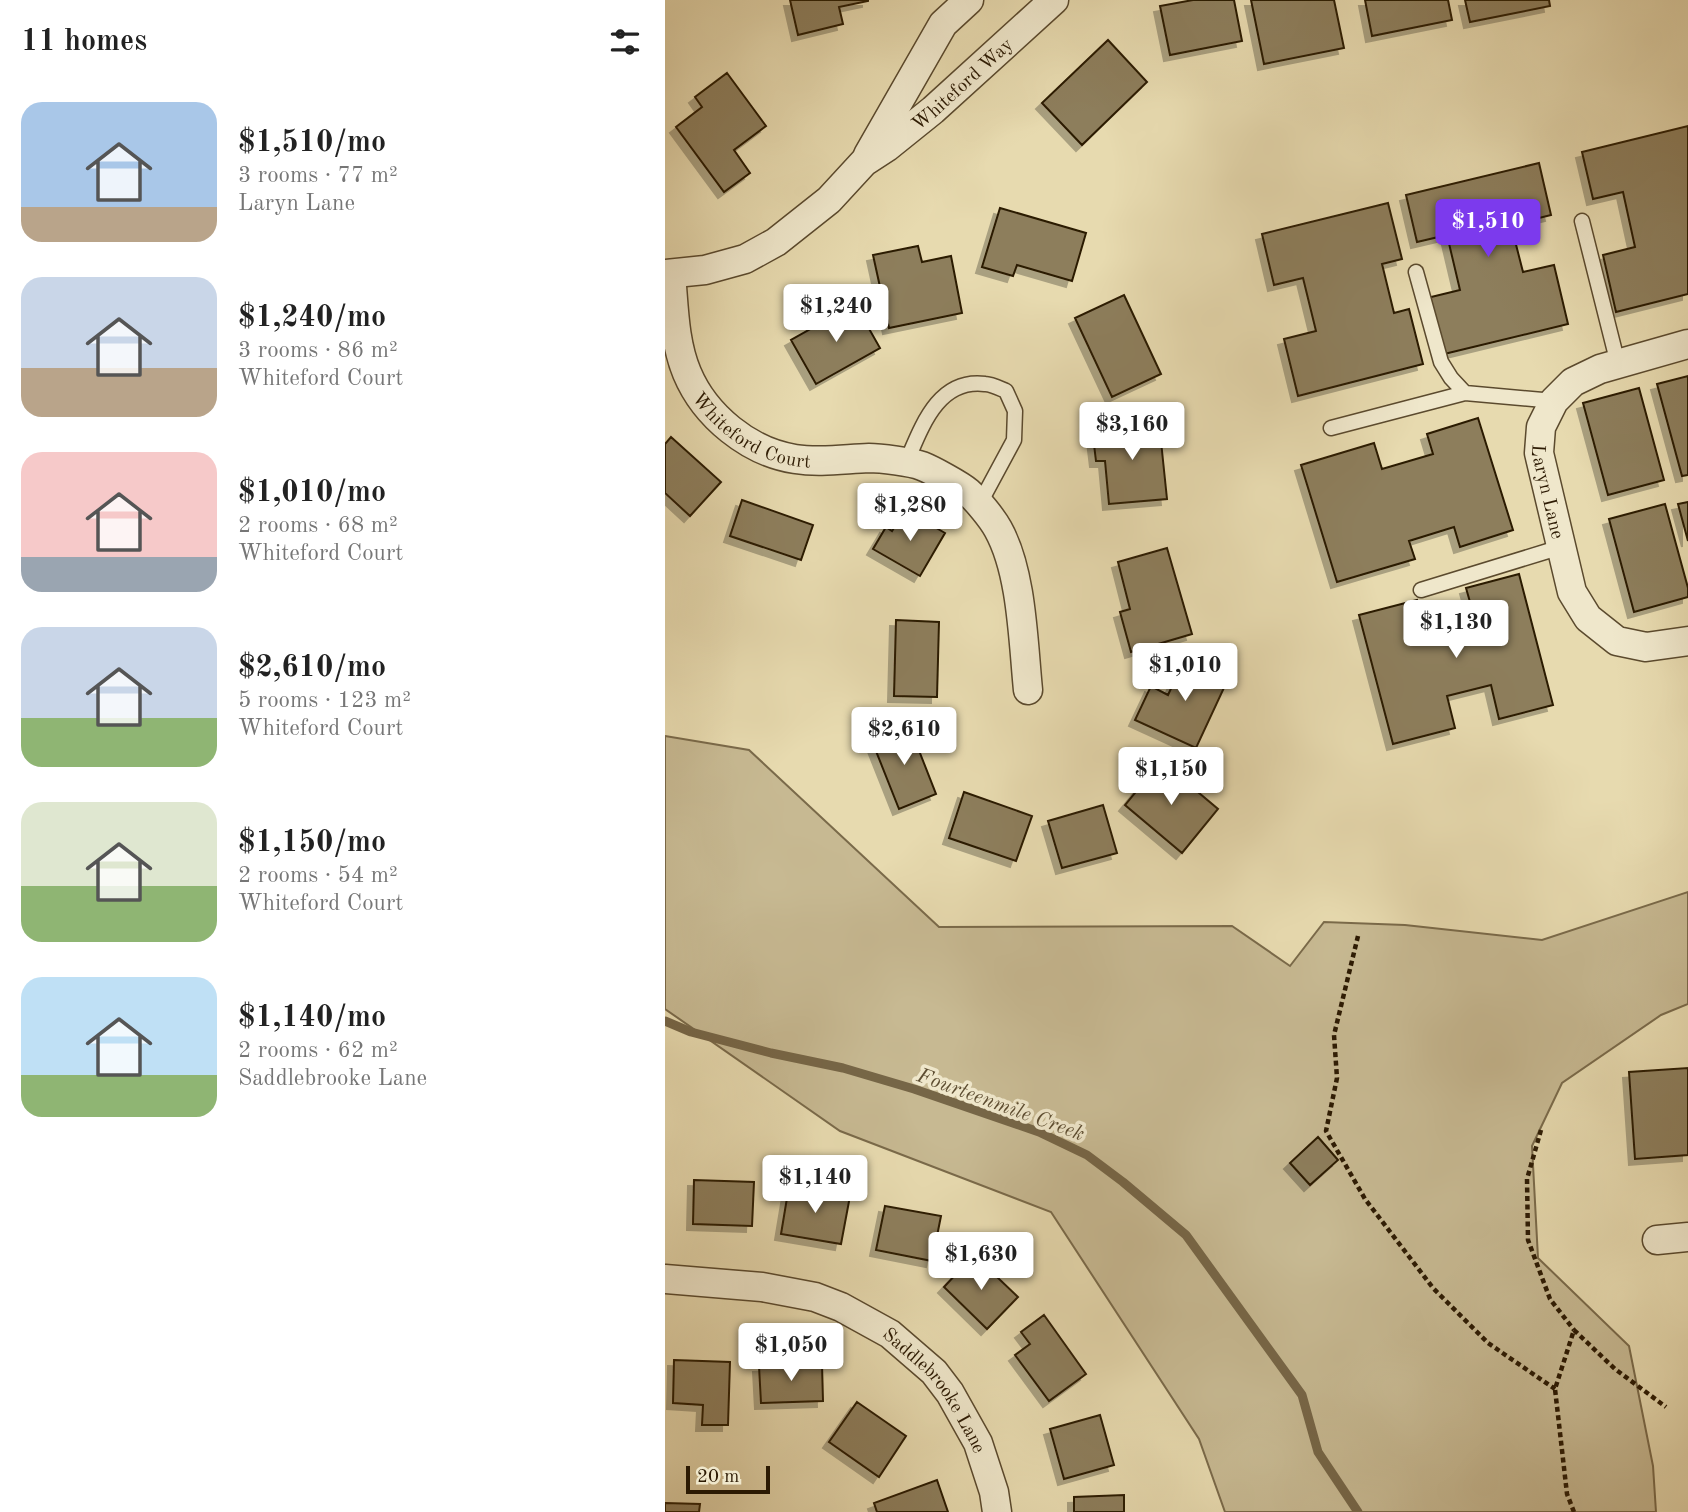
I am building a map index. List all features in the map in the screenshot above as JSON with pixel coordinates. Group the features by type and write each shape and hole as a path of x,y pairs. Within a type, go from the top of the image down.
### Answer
{"street":[{"name":"Whiteford Way","path":"865,162 943,24 969,0"},
{"name":"Whiteford Way","path":"668,274 705,270 745,258 776,242 829,200 865,162 933,110 1054,0"},
{"name":"Whiteford Court","path":"668,274 678,341 687,373 702,401 726,426 759,448 793,459 819,461 873,458 920,465 967,491 997,527 1010,554 1017,586 1028,690"},
{"name":"Laryn Lane","path":"1688,344 1599,369 1573,382 1554,401 1541,427 1539,453 1572,592 1588,618 1617,641 1646,647 1688,641"},
{"path":"1657,1240 1688,1237"},
{"name":"Saddlebrooke Lane","path":"665,1279 762,1287 815,1297 841,1307 890,1334 934,1372 950,1393 978,1443 994,1492 997,1512"}],"lane":[{"path":"1582,221 1618,364"},
{"path":"1416,272 1441,362 1465,393"},
{"path":"906,463 923,423 940,398 962,385 985,384 1006,391 1015,411 1014,440 979,505"},
{"path":"1331,428 1465,393 1554,401"},
{"path":"1421,590 1561,547"}],"path":[{"path":"1358,936 1334,1035 1337,1078 1326,1131 1365,1199 1433,1287 1487,1343 1555,1389"},
{"path":"1541,1130 1527,1179 1528,1240 1550,1299 1574,1330 1615,1369 1666,1407"},
{"path":"1573,1512 1567,1494 1555,1389 1574,1330"}],"shaded area":[{"path":"665,736 749,750 939,927 1232,926 1290,966 1324,922 1405,925 1542,940 1688,892 1688,1004 1661,1015 1562,1083 1532,1146 1538,1258 1629,1346 1653,1466 1656,1512 1225,1512 1199,1439 1051,1212 840,1131 665,1009"}],"building":[{"path":"790,0 868,1 839,7 843,24 798,35"},
{"path":"1193,0 1234,0 1242,41 1170,55 1160,6"},
{"path":"1251,0 1334,0 1344,48 1264,64"},
{"path":"1365,0 1448,0 1452,20 1372,36"},
{"path":"1465,0 1549,0 1550,6 1470,22"},
{"path":"1108,40 1147,82 1082,145 1042,103"},
{"path":"727,73 766,126 734,150 750,173 724,192 676,127 702,107 695,97"},
{"path":"1688,126 1688,294 1616,312 1603,255 1635,247 1623,192 1593,199 1582,152"},
{"path":"1539,163 1551,215 1511,225 1523,272 1554,265 1568,324 1440,355 1427,298 1460,290 1447,235 1417,242 1406,195"},
{"path":"1388,203 1402,259 1382,264 1394,313 1409,309 1423,364 1298,396 1284,339 1316,331 1303,278 1274,285 1262,234"},
{"path":"1000,208 1086,233 1072,281 1017,265 1013,276 982,267"},
{"path":"918,246 922,262 951,256 962,313 889,328 873,255"},
{"path":"1124,295 1161,374 1112,397 1075,318"},
{"path":"855,304 880,348 816,384 791,340"},
{"path":"1688,376 1688,475 1682,476 1657,384"},
{"path":"1639,388 1664,480 1608,495 1583,403"},
{"path":"1478,418 1513,530 1460,547 1454,527 1409,541 1415,559 1337,582 1301,465 1374,443 1382,469 1433,454 1427,434"},
{"path":"1159,422 1167,499 1109,504 1105,461 1096,461 1092,428"},
{"path":"671,437 721,482 690,516 665,493 665,444"},
{"path":"742,500 813,525 801,560 730,536"},
{"path":"1688,502 1688,541 1678,504"},
{"path":"1665,504 1688,588 1688,597 1634,612 1609,519"},
{"path":"905,510 945,533 920,576 873,549 886,527 892,531"},
{"path":"1167,548 1192,634 1131,652 1120,612 1130,609 1118,562"},
{"path":"1519,574 1553,705 1499,719 1491,685 1447,696 1455,728 1393,744 1359,615 1417,600 1426,636 1476,623 1466,588"},
{"path":"896,620 939,622 937,697 894,696"},
{"path":"1186,656 1229,677 1196,748 1135,720 1151,686 1168,695"},
{"path":"909,725 936,794 899,809 872,741"},
{"path":"1161,761 1218,809 1182,853 1125,805"},
{"path":"964,792 1032,816 1016,861 949,838"},
{"path":"1103,805 1117,853 1062,868 1048,821"},
{"path":"1688,1068 1688,1155 1635,1159 1629,1072"},
{"path":"1318,1137 1338,1160 1310,1185 1290,1163"},
{"path":"694,1180 754,1182 752,1226 693,1224"},
{"path":"789,1186 850,1196 841,1244 781,1234"},
{"path":"885,1206 941,1216 932,1261 876,1250"},
{"path":"974,1255 1018,1297 987,1329 944,1287"},
{"path":"1044,1315 1086,1374 1049,1401 1015,1355 1030,1344 1021,1332"},
{"path":"674,1360 730,1362 728,1425 702,1425 703,1405 673,1403"},
{"path":"822,1364 823,1401 761,1403 759,1366"},
{"path":"857,1402 906,1436 879,1477 829,1442"},
{"path":"1100,1415 1114,1465 1064,1479 1050,1429"},
{"path":"937,1480 948,1512 877,1512 874,1503"},
{"path":"1124,1495 1124,1512 1074,1512 1074,1497"},
{"path":"665,1503 700,1504 699,1512 665,1512"}],"waterway":[{"name":"Fourteenmile Creek","path":"665,1021 691,1032 843,1068 914,1089 1039,1132 1087,1155 1186,1235 1302,1395 1318,1452 1358,1512"}]}
